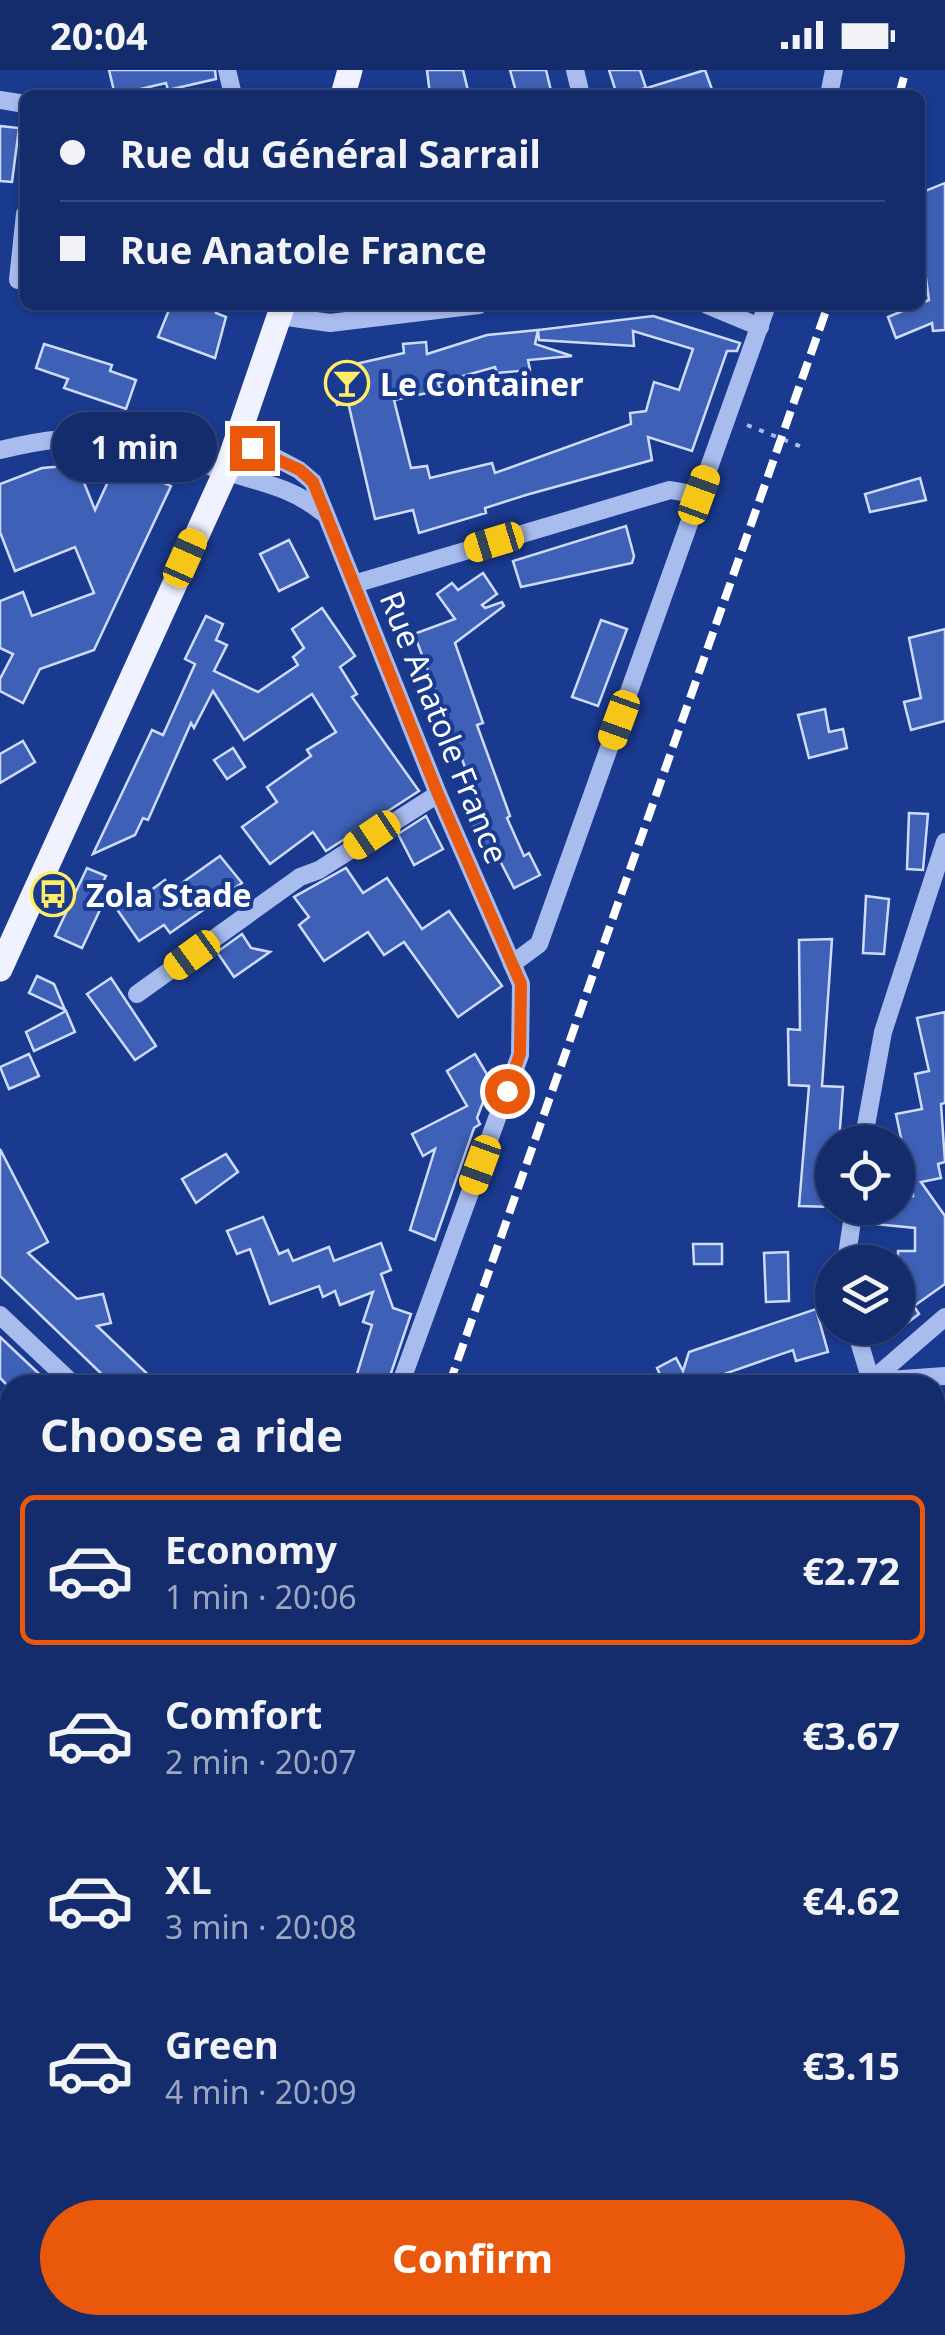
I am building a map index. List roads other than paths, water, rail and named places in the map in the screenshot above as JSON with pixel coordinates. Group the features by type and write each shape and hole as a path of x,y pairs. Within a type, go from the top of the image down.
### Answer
{"main road":[{"path":"0,969 226,471 282,310"}],"street":[{"path":"18,280 20,261"},
{"path":"282,310 330,324 440,310"},
{"path":"718,310 760,327"},
{"path":"512,964 539,944 765,310"},
{"path":"0,450 54,437 134,440 276,484 300,494 322,513"},
{"name":"Rue Anatole France","path":"238,438 300,470 313,482 322,513 438,794 521,984 520,1054 404,1375"},
{"path":"354,584 670,490 699,495"},
{"path":"137,994 300,877 319,870 438,794"},
{"path":"866,1125 884,1032 945,842"},
{"path":"0,1315 63,1375"},
{"path":"877,1375 945,1317"},
{"path":"860,1345 869,1375"}],"railway":[{"path":"900,90 906,70"},
{"path":"453,1375 826,310"}],"place":[{"name":"Le Container","path":"347,383"},
{"name":"Zola Stade","path":"53,894"}]}
